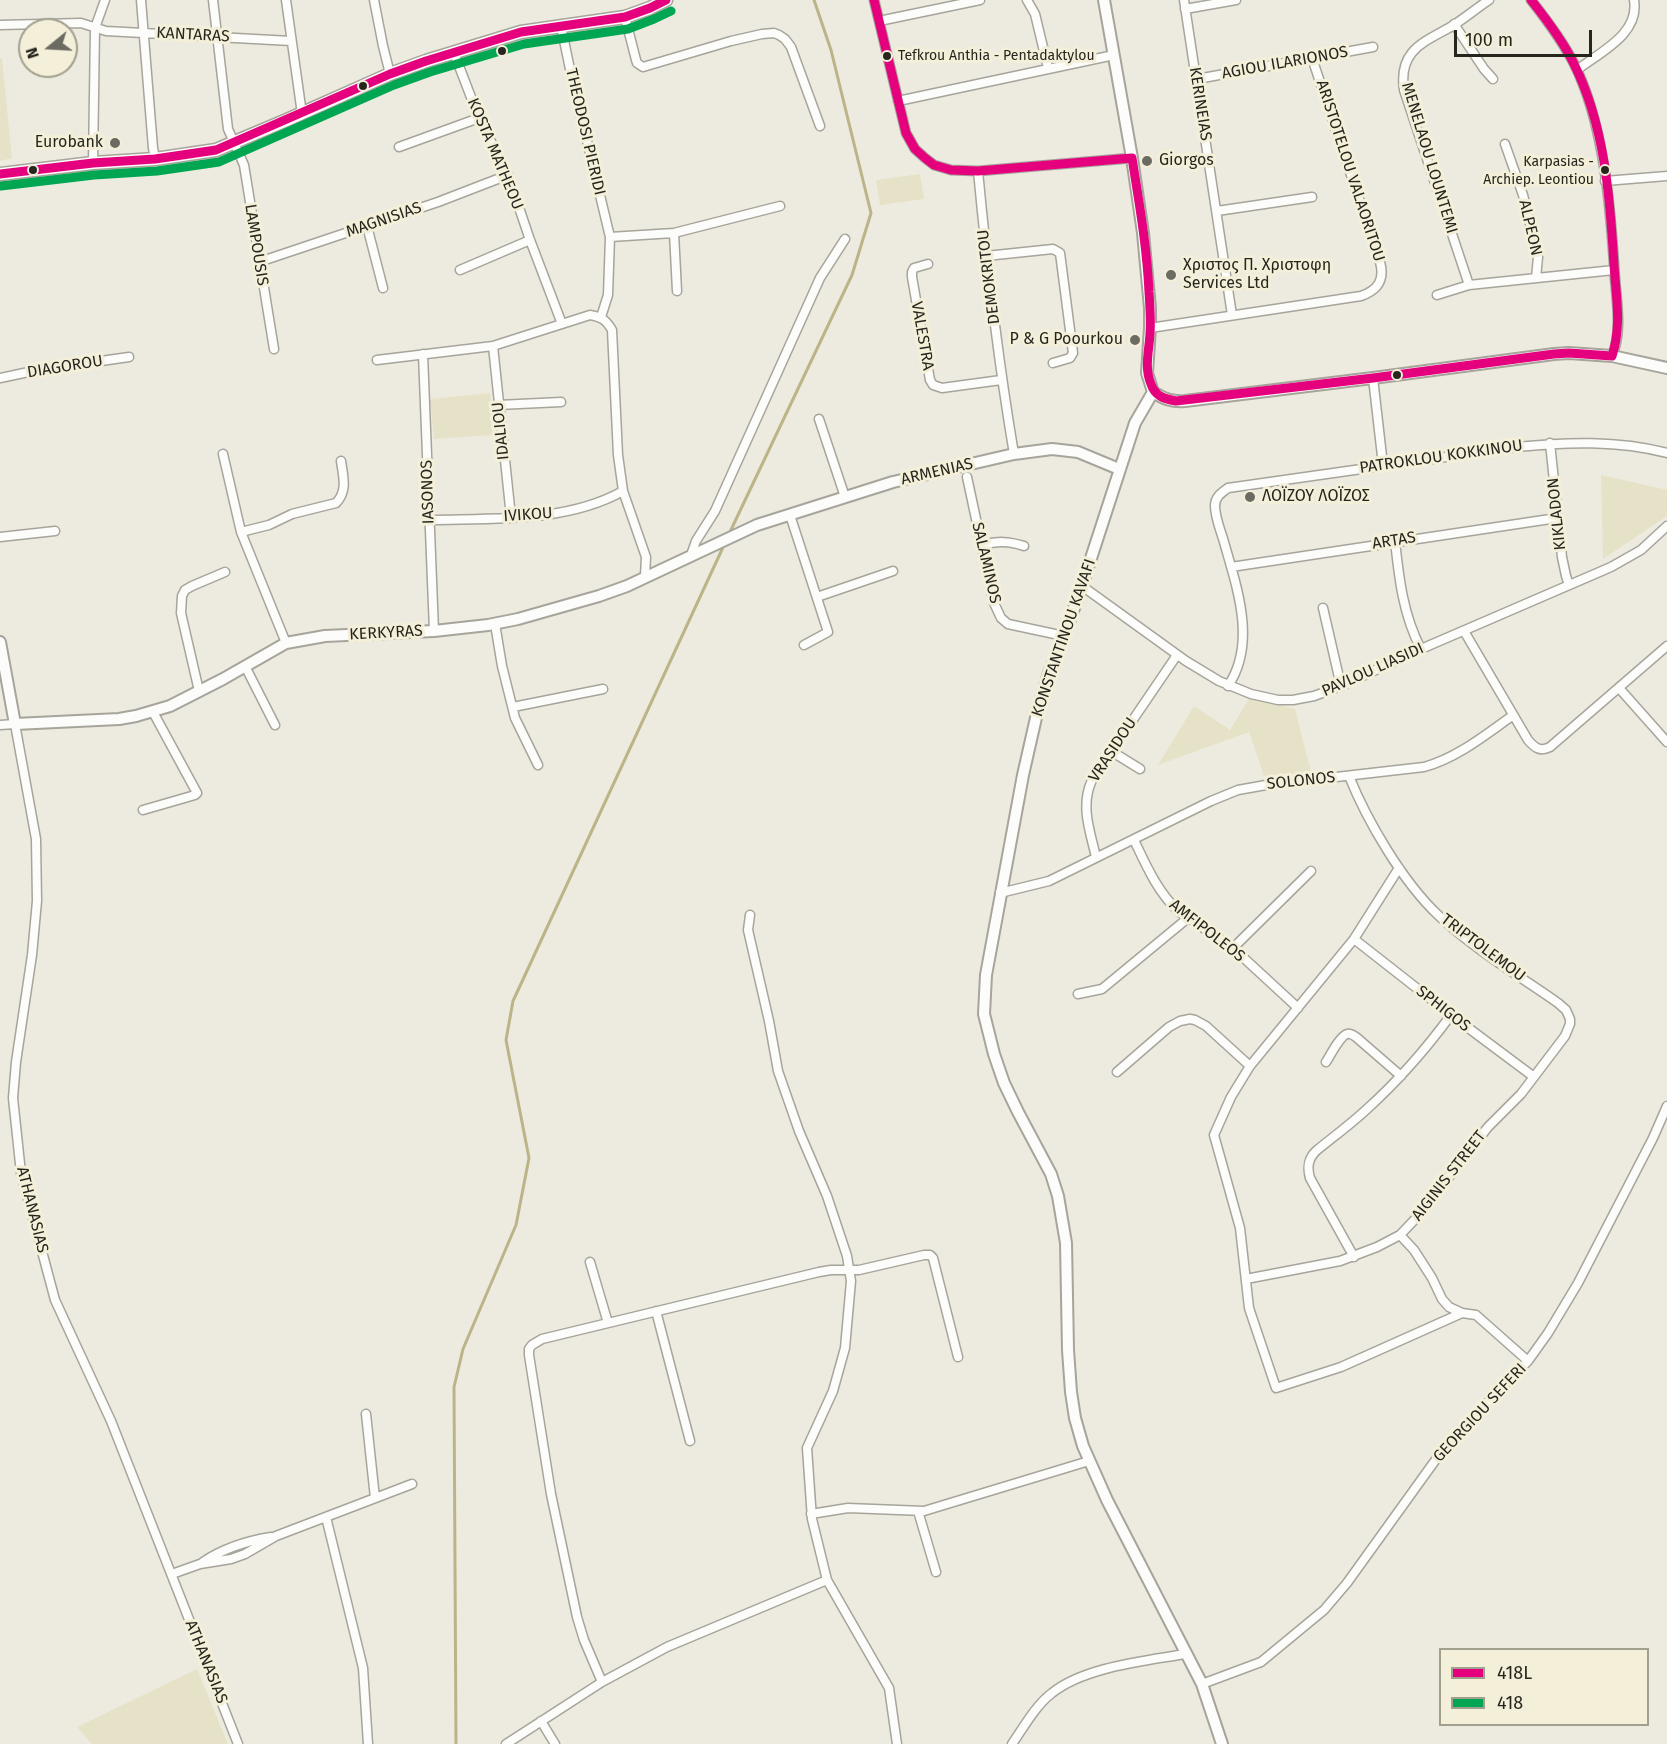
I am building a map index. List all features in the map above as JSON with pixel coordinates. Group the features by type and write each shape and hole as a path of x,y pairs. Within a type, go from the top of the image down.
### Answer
{"main road":[{"path":"0,174 209,152 302,114 390,74 521,32 625,17 666,0"}],"street":[{"path":"93,163 95,28 105,0"},
{"path":"141,0 155,159"},
{"name":"LAMPOUSIS","path":"213,0 228,129 244,165 274,350"},
{"path":"286,0 302,114"},
{"path":"375,0 390,74"},
{"path":"874,0 906,133 920,154 934,165 942,168 978,171 1132,158"},
{"path":"879,21 980,0"},
{"path":"1027,0 1035,14 1048,68"},
{"path":"1104,0 1132,158 1146,262 1150,328 1147,373 1153,392 1164,399 1176,401 1569,353 1612,356 1667,368"},
{"path":"1185,5 1236,0"},
{"name":"MENELAOU LOUNTEMI","path":"1469,285 1403,82 1405,67 1415,48 1489,0"},
{"path":"1531,0 1557,36 1577,70 1596,126 1612,235 1618,327 1612,356"},
{"path":"1577,70 1626,31 1635,11 1634,0"},
{"name":"KERINEIAS","path":"1185,5 1232,315"},
{"path":"625,17 636,60 643,67 740,39 768,33 782,36 791,47 820,126"},
{"name":"KANTARAS","path":"0,25 81,23 106,31 291,41"},
{"path":"1454,24 1493,80"},
{"name":"THEODOSI PIERIDI","path":"561,26 610,237 608,294 601,317"},
{"name":"AGIOU ILARIONOS","path":"1197,79 1373,48"},
{"name":"KOSTA MATHEOU","path":"454,53 479,118 508,175 562,324"},
{"path":"898,101 1114,55"},
{"name":"ARISTOTELOU VALAORITOU","path":"1232,315 1361,296 1371,292 1379,284 1382,275 1380,262 1312,58"},
{"path":"399,147 479,118"},
{"name":"ALPEON","path":"1505,144 1523,195 1538,263 1536,278"},
{"name":"DEMOKRITOU","path":"978,171 1001,380 1014,454"},
{"name":"MAGNISIAS","path":"259,262 508,175"},
{"path":"1605,181 1667,176"},
{"path":"1217,211 1312,197"},
{"path":"610,237 674,233 780,206"},
{"path":"367,226 383,288"},
{"path":"674,233 676,291"},
{"path":"695,554 696,541 715,512 820,278 845,239"},
{"path":"460,270 530,240"},
{"path":"986,256 1053,249 1060,253 1073,353 1070,358 1053,363"},
{"name":"VALESTRA","path":"928,264 914,268 912,277 930,380 933,385 942,388 1001,380"},
{"path":"1437,295 1469,285 1614,270"},
{"path":"377,360 493,346 590,315 601,317 612,330 618,455 623,491 646,557 645,576"},
{"path":"1150,328 1232,315"},
{"name":"IDALIOU","path":"493,346 511,517"},
{"name":"IASONOS","path":"423,354 434,631"},
{"name":"DIAGOROU","path":"0,378 129,357"},
{"path":"1373,378 1383,465"},
{"name":"KONSTANTINOU KAVAFI","path":"1153,392 1135,423 1082,586 1038,709 1000,893 986,975 984,1014 1004,1083 1051,1174 1058,1196 1066,1243 1071,1392 1083,1446 1202,1684 1222,1744"},
{"path":"498,405 561,402"},
{"path":"819,419 845,497"},
{"name":"PATROKLOU KOKKINOU","path":"1231,567 1215,507 1218,496 1234,486 1550,443 1619,445 1667,453"},
{"name":"KIKLADON","path":"1550,443 1557,518 1564,568 1569,585"},
{"name":"ARMENIAS","path":"757,525 893,482 1014,454 1065,449 1119,469"},
{"path":"223,454 241,532 286,643"},
{"path":"241,532 269,525 302,511 336,503 344,491 341,461"},
{"name":"SALAMINOS","path":"967,477 994,603 1000,618 1012,625 1064,636"},
{"name":"IVIKOU","path":"429,520 556,513 579,509 609,499 623,491"},
{"path":"790,514 828,632 804,645"},
{"name":"ARTAS","path":"1231,567 1557,518"},
{"name":"KERKYRAS","path":"15,724 118,719 153,712 199,691 286,643 325,636 434,631 518,619 627,586 757,525"},
{"name":"PAVLOU LIASIDI","path":"1082,586 1178,655 1228,686 1251,694 1287,700 1308,698 1341,686 1627,559 1652,542 1667,526"},
{"path":"0,537 55,531"},
{"path":"982,545 999,541 1024,546"},
{"path":"1395,541 1403,598 1421,649"},
{"path":"1228,686 1236,675 1239,664 1243,625 1231,567"},
{"path":"817,597 893,571"},
{"path":"199,691 181,613 182,596 185,590 192,586 225,572"},
{"path":"1323,608 1341,686"},
{"path":"495,624 502,666 515,718 538,765"},
{"path":"1464,631 1512,716 1536,748 1546,749 1667,646"},
{"name":"ATHANASIAS","path":"0,642 36,839 37,901 13,1098 21,1173 55,1299 111,1421 238,1744"},
{"name":"VRASIDOU","path":"1096,857 1087,820 1086,796 1092,780 1178,655"},
{"path":"245,666 275,724"},
{"path":"1619,688 1667,742"},
{"path":"513,707 603,689"},
{"path":"143,810 197,793 153,712"},
{"name":"SOLONOS","path":"1000,893 1049,881 1211,801 1238,790 1266,784 1349,776 1433,764 1466,748 1512,716"},
{"path":"0,725 15,724"},
{"path":"1112,751 1140,769"},
{"name":"TRIPTOLEMOU","path":"1349,776 1361,804 1399,868 1438,915 1472,943 1558,1003 1566,1010 1570,1019"},
{"name":"AMFIPOLEOS","path":"1134,840 1163,895 1178,911 1233,948 1298,1008"},
{"path":"1399,868 1354,939 1250,1066 1231,1097 1214,1135 1240,1228 1249,1308 1276,1388 1341,1367 1462,1313"},
{"path":"1233,948 1311,871"},
{"path":"750,915 748,930 769,1021 777,1071 799,1131 827,1196 847,1256 851,1281 845,1348 833,1391 807,1448 812,1514 827,1580 889,1688 897,1744"},
{"path":"1078,994 1102,989 1188,918"},
{"name":"SPHIGOS","path":"1354,939 1534,1077"},
{"path":"1354,1257 1310,1178 1309,1163 1316,1151 1365,1112 1401,1076 1451,1015"},
{"path":"1117,1072 1169,1027 1190,1019 1206,1026 1250,1066"},
{"name":"AIGINIS STREET","path":"1246,1279 1354,1257 1400,1235 1419,1215 1480,1136 1521,1094 1564,1036 1570,1019"},
{"path":"1326,1062 1342,1037 1351,1034 1401,1076"},
{"name":"GEORGIOU SEFERI","path":"1202,1684 1261,1662 1323,1610 1347,1583 1447,1444 1528,1361 1548,1333 1578,1282 1653,1138 1667,1106"},
{"path":"1400,1235 1412,1247 1449,1307 1462,1313 1476,1315 1528,1361"},
{"path":"602,1682 577,1617 551,1494 529,1355 532,1344 536,1341 819,1272 869,1269 930,1255 958,1357"},
{"path":"590,1262 608,1323"},
{"path":"656,1311 690,1441"},
{"path":"366,1414 375,1498"},
{"path":"812,1514 848,1508 918,1511 931,1509 1089,1461"},
{"path":"171,1574 200,1564 231,1559 245,1554 276,1536 412,1484"},
{"path":"918,1511 936,1572"},
{"path":"326,1517 363,1668 368,1744"},
{"path":"506,1744 602,1682 667,1647 827,1580"},
{"path":"1012,1744 1038,1707 1053,1692 1077,1678 1097,1671 1185,1654"},
{"path":"540,1721 555,1744"}],"shaded area":[{"path":"0,58 2,58 12,158 0,161"},
{"path":"920,174 924,199 880,205 876,180"},
{"path":"490,393 493,435 434,439 430,399"},
{"path":"1601,475 1667,490 1667,516 1603,559"},
{"path":"1250,697 1295,709 1311,772 1264,776 1249,732 1158,765 1194,706 1230,730"},
{"path":"197,1669 228,1744 92,1744 77,1727"}],"waterway":[{"path":"729,534 852,275 871,213 831,50 814,0"},
{"path":"456,1744 454,1387 463,1349 516,1225 529,1158 506,1040 513,1001 725,543"}],"transit line":[{"name":"418L","path":"0,174 93,163 155,159 216,150 390,74 426,61 521,32 625,17 666,0"},
{"name":"418L","path":"874,0 906,133 915,149 934,165 951,170 978,171 1132,158 1148,275 1150,324 1147,359 1149,378 1158,394 1176,401 1554,354 1612,356 1618,322 1617,300 1608,188 1599,137 1593,112 1574,64 1560,39 1531,0"},
{"name":"418","path":"1,186 94,175 157,171 219,162 394,85 430,72 524,44 628,29 671,11"}],"place":[{"name":"Tefkrou Anthia - Pentadaktylou","path":"887,56"},
{"name":"Eurobank","path":"115,143"},
{"name":"Giorgos","path":"1147,161"},
{"name":"Karpasias - Archiep. Leontiou","path":"1605,170"},
{"name":"Χριστος Π. Χριστοφη Services Ltd","path":"1171,275"},
{"name":"P & G Poourkou","path":"1135,340"},
{"name":"ΛΟΪΖΟΥ ΛΟΪΖΟΣ","path":"1250,497"}]}
